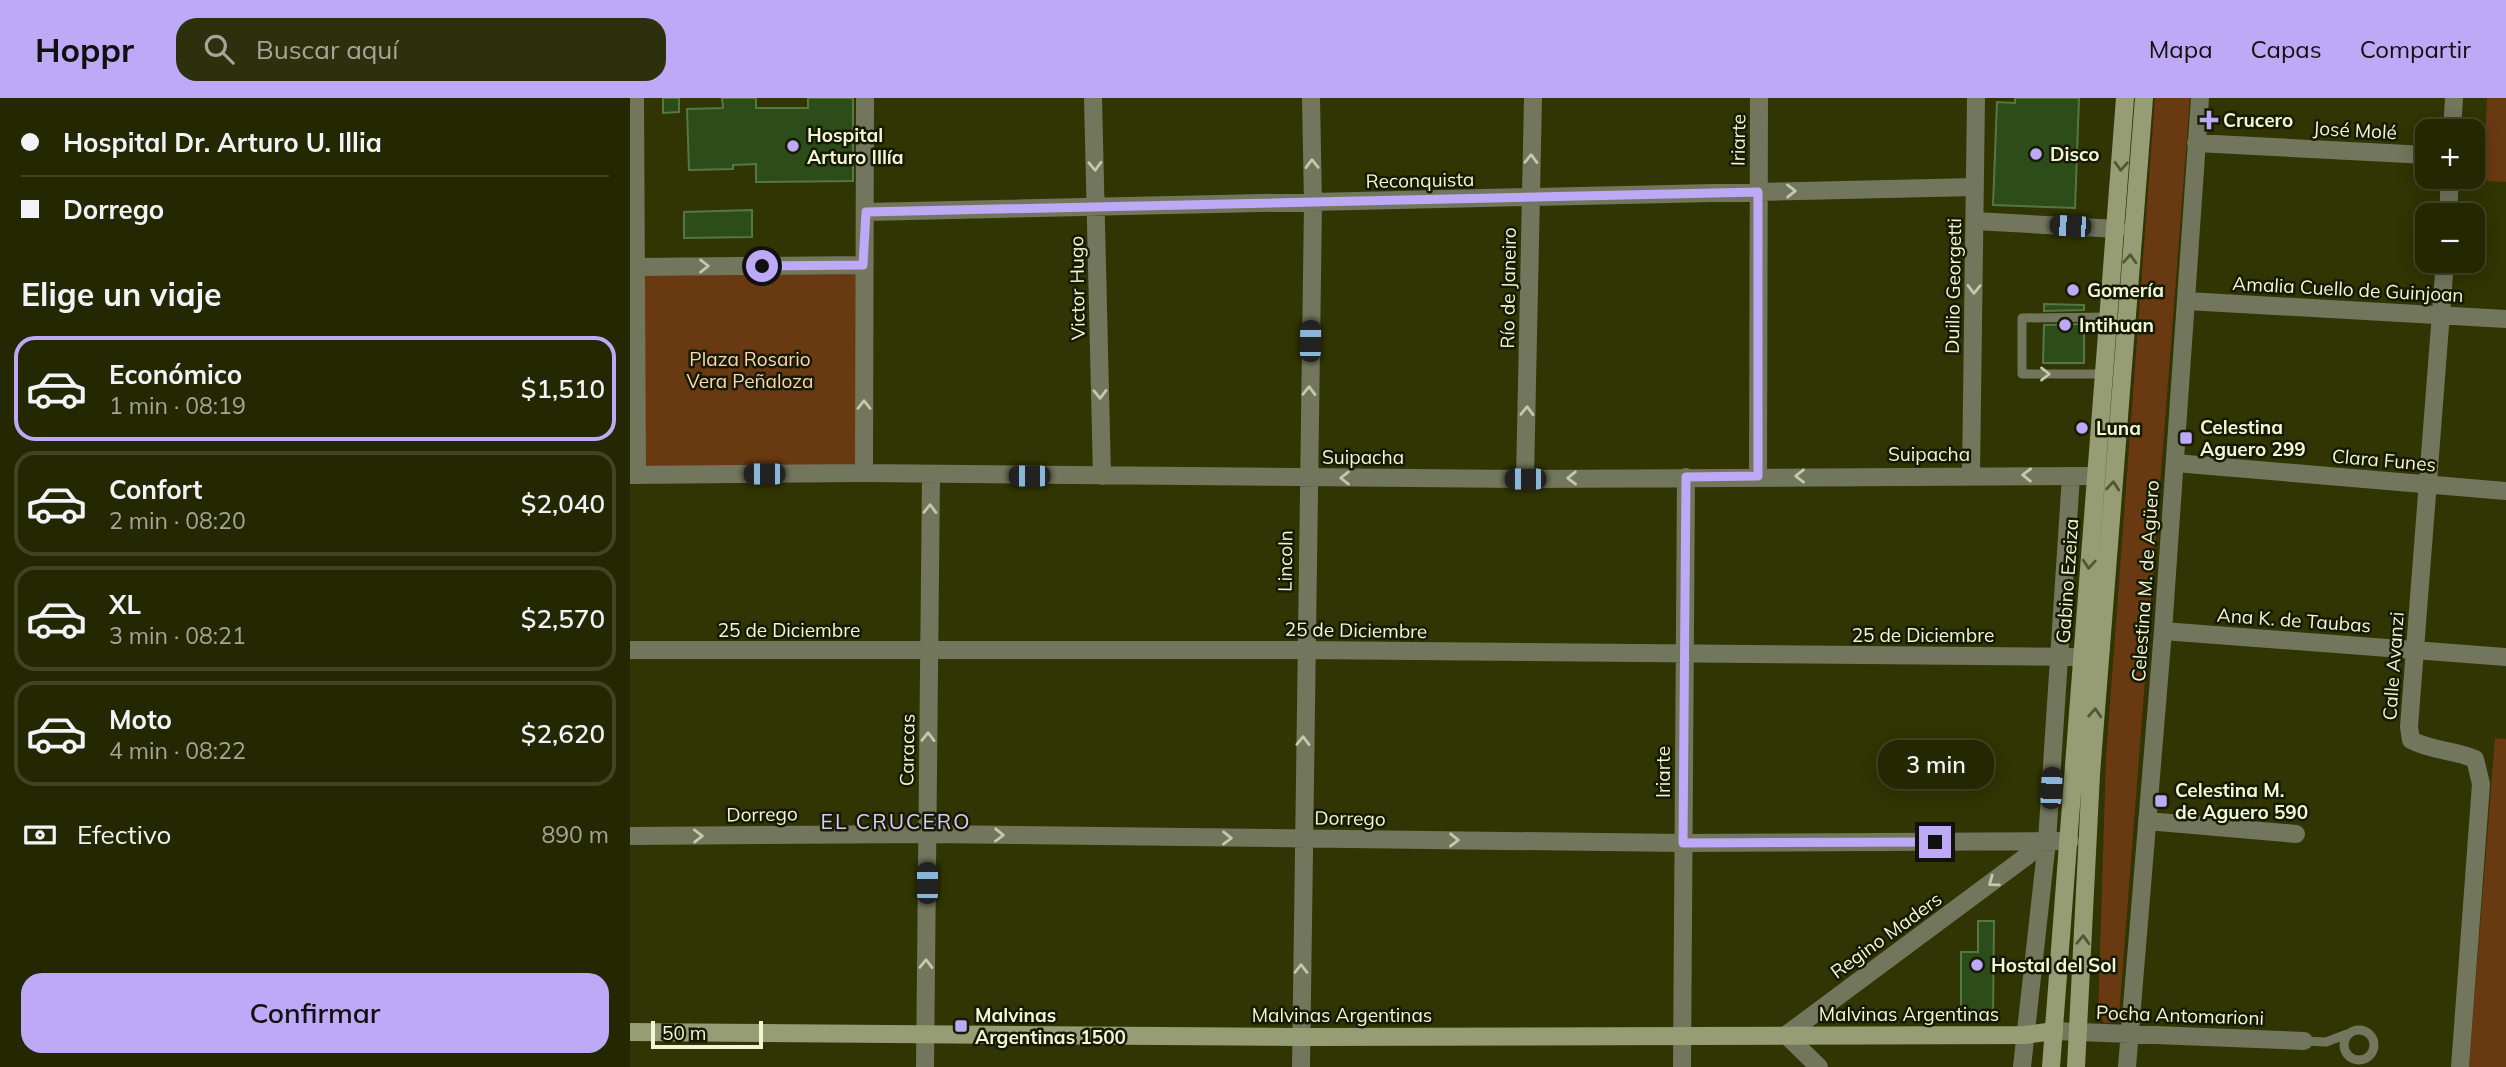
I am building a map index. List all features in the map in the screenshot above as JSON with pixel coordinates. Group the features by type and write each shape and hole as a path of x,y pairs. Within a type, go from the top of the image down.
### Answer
{"main road":[{"name":"Gabino Ezeiza","path":"2051,1067 2125,98"},
{"name":"Gabino Ezeiza","path":"2076,1067 2091,774 2144,98"},
{"name":"Malvinas Argentinas","path":"630,1032 925,1032 1301,1037 2025,1035 2054,1031"}],"street":[{"path":"634,475 635,98"},
{"path":"864,473 865,98"},
{"name":"Victor Hugo","path":"1093,98 1102,476"},
{"name":"Lincoln","path":"1301,1067 1311,98"},
{"name":"Río de Janeiro","path":"1525,479 1533,98"},
{"name":"Iriarte","path":"1758,476 1759,98"},
{"name":"Duilio Georgetti","path":"1971,474 1976,98"},
{"name":"Celestina M. de Agüero","path":"2127,1067 2163,631 2200,98"},
{"path":"2453,119 2454,98"},
{"name":"José Molé","path":"2196,143 2415,154"},
{"name":"Reconquista","path":"866,212 1975,187"},
{"path":"1975,221 2117,229"},
{"path":"636,267 863,265"},
{"name":"Calle Avanzi","path":"2444,273 2409,727 2412,740 2429,749 2460,753 2475,760 2482,784 2459,1067"},
{"name":"Amalia Cuello de Guinjoan","path":"2187,300 2506,319"},
{"name":"Clara Funes","path":"2175,463 2506,491"},
{"name":"Suipacha","path":"634,475 864,473 1525,479 1971,474 2095,476"},
{"name":"Caracas","path":"925,1067 931,475"},
{"path":"2022,1067 2047,841 2071,476"},
{"name":"Iriarte","path":"1682,1067 1686,477"},
{"name":"Ana K. de Taubas","path":"2163,631 2506,657"},
{"name":"25 de Diciembre","path":"630,650 1304,650 2082,657"},
{"path":"2147,821 2296,834"},
{"name":"Dorrego","path":"630,836 927,834 1683,843 2070,841"},
{"name":"Regino Maders","path":"1786,1035 2047,841"},
{"name":"Pocha Antomarioni","path":"2054,1031 2304,1041"},
{"path":"1786,1035 1819,1067"}],"lane":[{"path":"2105,374 2022,374 2022,318 2109,317"},
{"path":"2304,1041 2326,1042 2356,1030 2366,1031 2374,1044 2371,1054 2362,1060 2352,1059 2326,1042"},
{"path":"2345,1052 2343,1043 2347,1034"}],"green space":[{"path":"2155,98 2190,98 2119,1016 2113,1022 2105,1023 2098,1016 2106,757"},
{"path":"2487,98 2506,98 2506,182 2485,181"},
{"name":"Plaza Rosario Vera Peñaloza","path":"863,265 864,473 637,475 636,267"},
{"path":"2495,738 2506,739 2506,1067 2469,1067"}],"building":[{"path":"663,98 679,98 679,112 663,113"},
{"name":"Hospital Arturo Illía","path":"722,98 756,98 756,108 808,108 808,98 853,98 853,181 756,182 756,164 733,165 733,169 689,170 687,109 723,108"},
{"name":"Disco","path":"2015,98 2079,98 2075,208 1993,205 1997,102 2015,103"},
{"path":"752,210 752,237 684,238 684,212"},
{"path":"2044,304 2084,305 2084,310 2044,311"},
{"path":"2084,324 2084,363 2043,363 2044,325"},
{"name":"Hostal del Sol","path":"1978,921 1994,921 1993,1018 1961,1018 1961,952 1978,952"}],"place":[{"name":"Crucero","path":"2209,120"},
{"name":"Hospital Arturo Illía","path":"793,146"},
{"name":"Disco","path":"2036,154"},
{"name":"Gomería","path":"2073,290"},
{"name":"Intihuan","path":"2065,325"},
{"name":"Luna","path":"2082,428"},
{"name":"Celestina Aguero 299","path":"2186,438"},
{"name":"Celestina M. de Aguero 590","path":"2161,801"},
{"name":"Hostal del Sol","path":"1977,965"},
{"name":"Malvinas Argentinas 1500","path":"961,1026"}],"district":[{"name":"EL CRUCERO","path":"896,821"}],"route":[{"path":"762,266 863,265 866,212 1758,192 1758,476 1686,477 1683,843 1935,842"}]}
